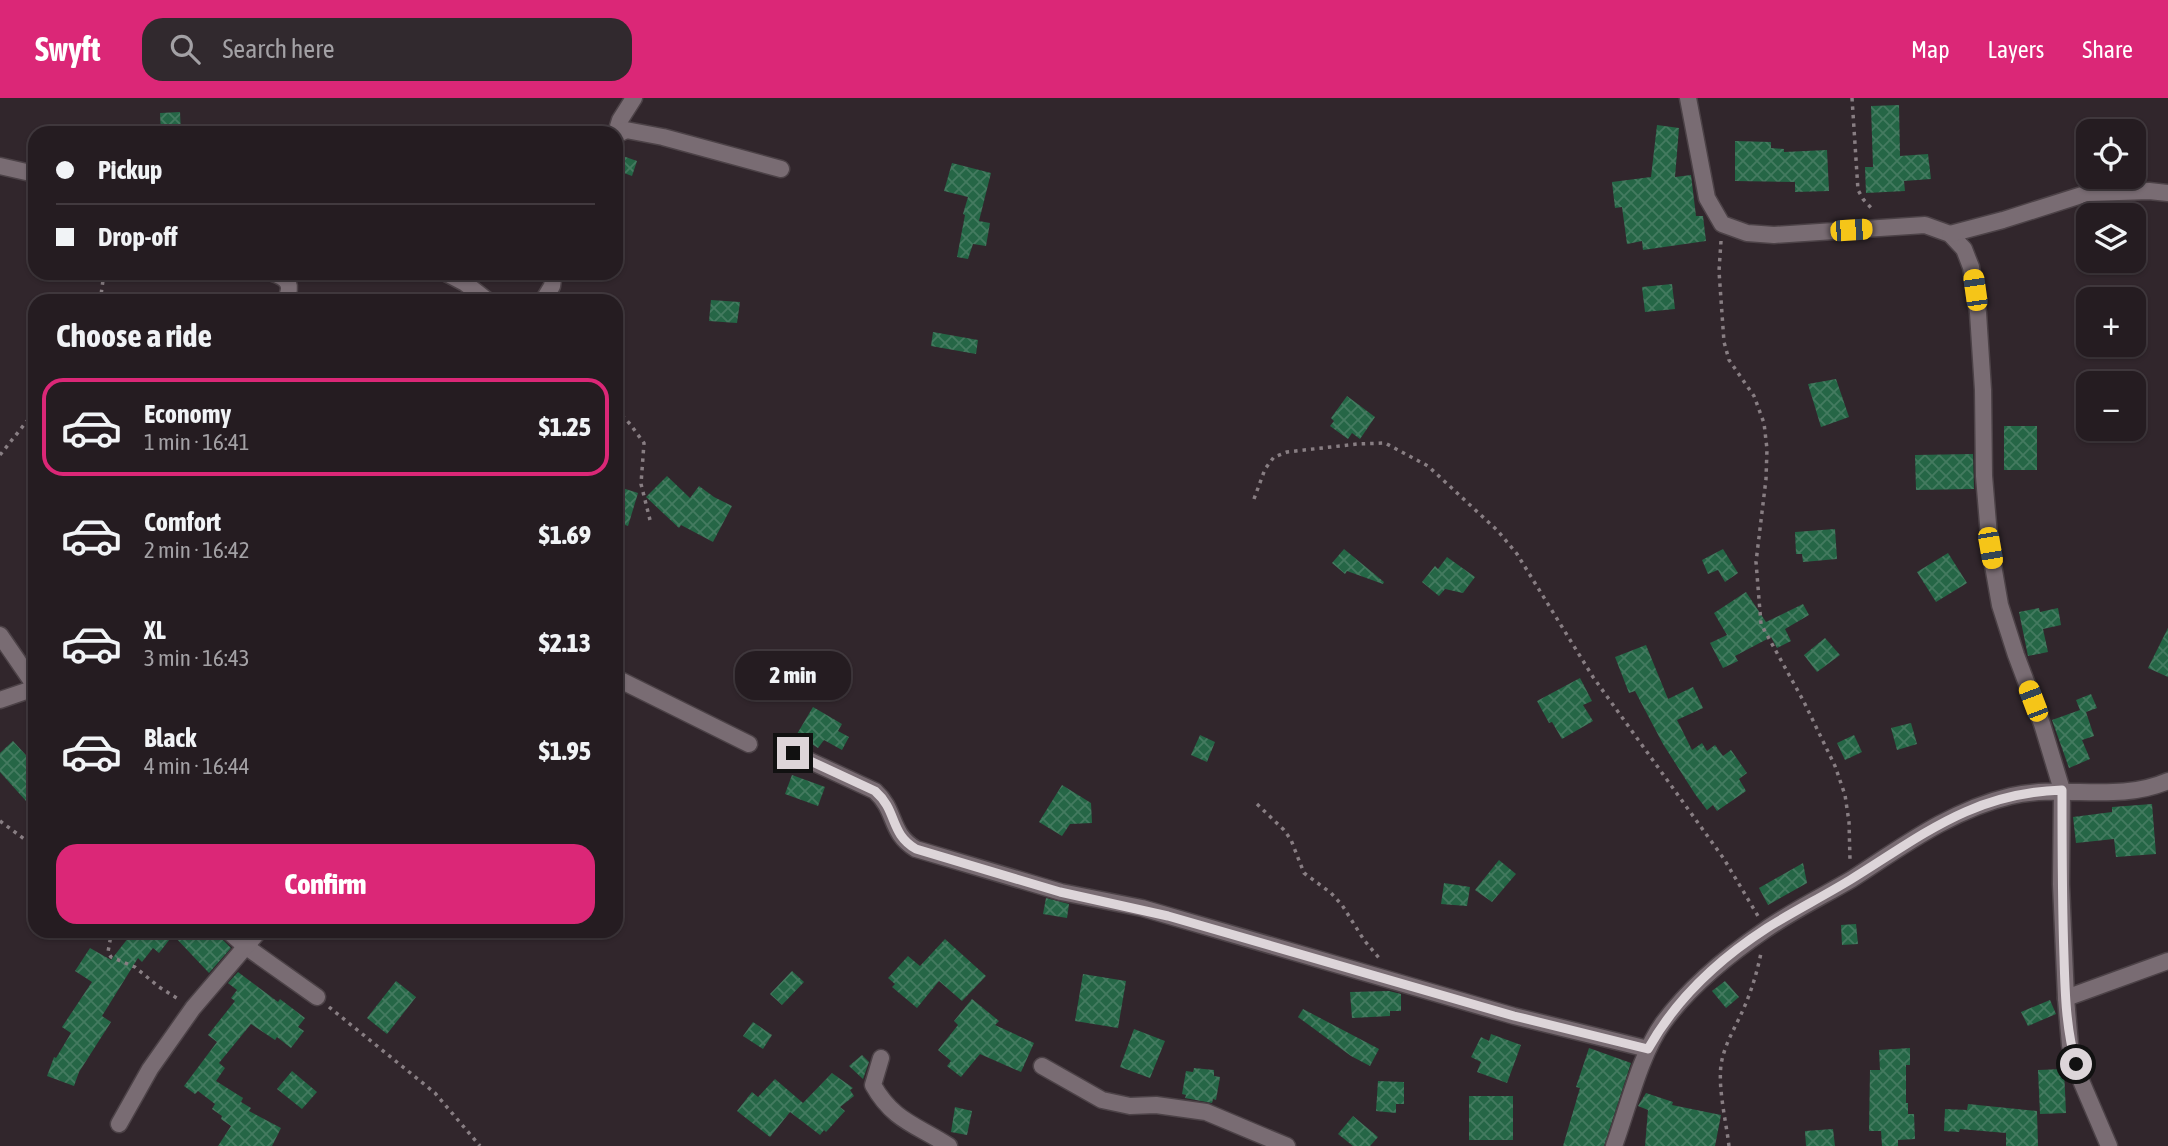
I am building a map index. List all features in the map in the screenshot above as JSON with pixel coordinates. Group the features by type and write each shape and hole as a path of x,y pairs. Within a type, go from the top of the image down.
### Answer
{"street":[{"path":"618,126 634,98"},
{"path":"1688,98 1707,198 1722,224 1748,233 1774,235 1925,225 1950,234 1964,249 1971,267 1978,313 1983,390 1984,475 1990,548 2000,605 2062,790 2061,884 2070,1045 2082,1083 2109,1146"},
{"path":"623,131 663,137 781,169"},
{"path":"0,166 28,172"},
{"path":"1950,234 2088,193 2168,192"},
{"path":"459,280 479,294"},
{"path":"0,635 28,677"},
{"path":"623,681 749,744"},
{"path":"0,700 28,690"},
{"path":"793,753 875,791 886,801 897,832 904,842 916,849 1060,892 1168,916 1514,1016 1648,1049"},
{"path":"1614,1146 1648,1049 1669,1015 1697,985 1765,929 1851,879 1916,836 1984,803 2040,791 2126,793 2168,781"},
{"path":"236,938 317,997"},
{"path":"119,1124 150,1069 193,1008 253,938"},
{"path":"2066,998 2168,961"},
{"path":"881,1058 873,1085 883,1102 895,1114 949,1146"},
{"path":"1042,1066 1102,1100 1130,1106 1156,1105 1206,1112 1287,1146"}],"path":[{"path":"1852,98 1858,190 1870,208 1903,227"},
{"path":"1722,224 1719,271 1724,342 1729,360 1754,396 1764,423 1767,449 1756,562 1761,624 1835,766 1845,795 1849,821 1851,879"},
{"path":"623,418 644,443 641,484 650,520"},
{"path":"0,455 28,420"},
{"path":"1254,499 1265,469 1273,457 1287,452 1385,443 1428,466 1498,531 1517,554 1593,677 1724,859 1765,929 1757,973 1744,1010 1727,1043 1721,1066 1729,1146"},
{"path":"1257,804 1291,840 1304,873 1342,905 1364,940 1381,960"},
{"path":"0,821 28,843"},
{"path":"110,938 108,953 111,957 135,967 159,987 193,1008"},
{"path":"317,997 435,1093 480,1146"}],"building":[{"path":"1899,105 1900,156 1928,154 1931,179 1904,181 1905,191 1866,193 1865,167 1873,167 1871,106"},
{"path":"180,112 181,126 161,126 160,113"},
{"path":"1657,125 1679,128 1675,177 1691,175 1696,216 1703,216 1706,241 1643,250 1642,241 1627,244 1622,207 1615,208 1612,182 1651,177"},
{"path":"1735,141 1771,142 1771,148 1784,149 1784,152 1827,150 1829,191 1795,192 1795,182 1735,181"},
{"path":"623,156 637,161 632,176 623,173"},
{"path":"952,163 991,173 979,221 990,223 986,246 973,244 968,259 957,257 968,197 944,191"},
{"path":"1672,284 1675,309 1645,312 1642,287"},
{"path":"711,300 740,302 737,323 709,321"},
{"path":"933,332 978,340 976,354 931,346"},
{"path":"1836,379 1849,417 1821,427 1808,384"},
{"path":"1347,396 1375,417 1360,439 1352,433 1348,439 1330,426 1334,421 1331,418"},
{"path":"2004,426 2037,426 2037,470 2004,470"},
{"path":"1973,454 1974,489 1916,490 1915,455"},
{"path":"667,476 690,498 699,486 732,506 713,542 681,525 679,528 646,497"},
{"path":"623,488 638,493 628,526 623,524"},
{"path":"1835,529 1837,559 1803,562 1802,554 1796,554 1795,532"},
{"path":"1344,549 1384,582 1383,584 1347,571 1345,574 1332,563"},
{"path":"1723,549 1738,573 1725,582 1718,570 1708,574 1702,560"},
{"path":"1948,553 1967,583 1936,602 1917,572"},
{"path":"1447,557 1475,577 1463,593 1445,589 1439,596 1422,582 1435,566 1438,569"},
{"path":"1746,592 1766,622 1803,604 1809,615 1785,629 1791,641 1777,648 1771,637 1735,656 1738,661 1723,668 1710,643 1727,635 1714,613"},
{"path":"2039,608 2040,612 2058,608 2061,625 2043,629 2048,652 2028,656 2019,612"},
{"path":"2168,628 2168,677 2148,668"},
{"path":"1825,638 1840,655 1817,672 1804,655"},
{"path":"1646,645 1668,699 1693,687 1703,708 1677,720 1692,750 1702,743 1707,751 1715,745 1723,756 1731,750 1747,773 1739,779 1746,791 1717,811 1713,805 1707,810 1695,794 1663,744 1635,691 1629,693 1615,657"},
{"path":"1580,678 1592,701 1583,705 1593,721 1562,739 1537,701"},
{"path":"2091,694 2097,708 2086,712 2094,736 2082,740 2090,759 2069,768 2052,720 2080,710 2076,700"},
{"path":"813,707 842,724 838,731 849,737 842,750 824,740 818,748 797,734"},
{"path":"1911,723 1917,744 1897,750 1891,728"},
{"path":"1200,735 1215,742 1207,762 1191,755"},
{"path":"1854,735 1862,752 1845,760 1837,743"},
{"path":"13,741 28,757 28,803 0,772 0,753"},
{"path":"792,775 825,787 818,806 785,794"},
{"path":"1062,785 1091,803 1092,823 1070,824 1062,836 1039,822"},
{"path":"2152,804 2156,854 2116,857 2114,839 2076,843 2073,817 2112,812 2112,807"},
{"path":"1499,860 1516,874 1492,902 1475,890"},
{"path":"1803,863 1807,883 1768,905 1759,888"},
{"path":"1444,883 1470,887 1467,906 1441,904"},
{"path":"1046,898 1069,904 1067,918 1043,914"},
{"path":"1856,924 1858,944 1842,945 1841,925"},
{"path":"128,938 171,938 159,953 153,948 142,962 138,958 102,1016 111,1022 79,1072 74,1086 47,1076 54,1057 56,1058 71,1033 62,1027 92,982 75,971 90,948 111,960"},
{"path":"176,938 221,938 231,948 209,973"},
{"path":"945,939 986,976 962,1001 939,981 917,1008 892,987 895,984 888,978 908,956 920,966"},
{"path":"792,971 804,982 782,1005 770,994"},
{"path":"238,972 305,1018 298,1027 304,1031 291,1048 277,1037 275,1040 251,1024 219,1063 225,1068 216,1081 243,1098 241,1102 251,1108 249,1111 281,1128 272,1146 218,1146 231,1126 212,1109 215,1104 198,1091 195,1094 184,1086 217,1042 208,1035 235,1001 231,998 237,990 228,983"},
{"path":"1083,974 1126,981 1118,1028 1075,1021"},
{"path":"396,981 416,997 387,1034 367,1018"},
{"path":"1725,981 1739,997 1726,1008 1712,991"},
{"path":"1389,991 1401,994 1401,1011 1390,1011 1390,1016 1352,1018 1350,992"},
{"path":"972,999 999,1021 995,1025 1034,1043 1021,1072 980,1054 961,1077 947,1066 951,1061 938,1050 958,1025 954,1021"},
{"path":"2050,1000 2056,1014 2028,1026 2021,1012"},
{"path":"1303,1009 1379,1049 1370,1066 1351,1056 1298,1017"},
{"path":"753,1022 772,1035 763,1049 743,1036"},
{"path":"1134,1029 1165,1041 1150,1078 1120,1067"},
{"path":"1491,1034 1521,1045 1507,1083 1477,1072 1481,1062 1471,1057 1481,1037 1489,1041"},
{"path":"1589,1048 1631,1063 1604,1146 1563,1146 1580,1088 1576,1087"},
{"path":"1910,1048 1910,1065 1906,1065 1906,1103 1908,1114 1914,1114 1915,1139 1898,1140 1898,1146 1882,1146 1881,1131 1869,1131 1870,1070 1880,1070 1879,1050"},
{"path":"862,1055 869,1062 863,1079 849,1066"},
{"path":"1194,1068 1214,1070 1214,1076 1220,1077 1216,1100 1213,1099 1212,1103 1185,1098 1186,1095 1182,1094 1186,1071 1193,1072"},
{"path":"2064,1069 2066,1113 2040,1114 2038,1070"},
{"path":"292,1071 317,1092 302,1109 277,1089"},
{"path":"832,1073 853,1088 850,1090 854,1096 840,1107 845,1111 820,1135 790,1112 770,1137 737,1111 752,1092 758,1097 775,1079 803,1103"},
{"path":"1378,1081 1404,1082 1404,1104 1396,1104 1396,1113 1376,1111"},
{"path":"1646,1093 1673,1102 1672,1105 1721,1115 1715,1146 1645,1146 1648,1110 1638,1106"},
{"path":"1469,1096 1513,1096 1513,1140 1469,1140"},
{"path":"1968,1104 2037,1111 2038,1146 2006,1146 2006,1133 1960,1129 1959,1132 1944,1131 1945,1109 1967,1110"},
{"path":"955,1107 972,1111 967,1135 951,1132"},
{"path":"1353,1116 1378,1137 1370,1146 1353,1146 1338,1134"},
{"path":"1833,1129 1835,1146 1806,1146 1805,1131"}],"route":[{"path":"793,753 875,791 886,801 897,832 904,842 916,849 1060,892 1142,908 1514,1016 1648,1049 1677,1004 1765,929 1851,879 1916,836 1955,816 1984,803 2040,791 2062,790 2061,884 2066,998 2070,1045 2076,1064"}]}
